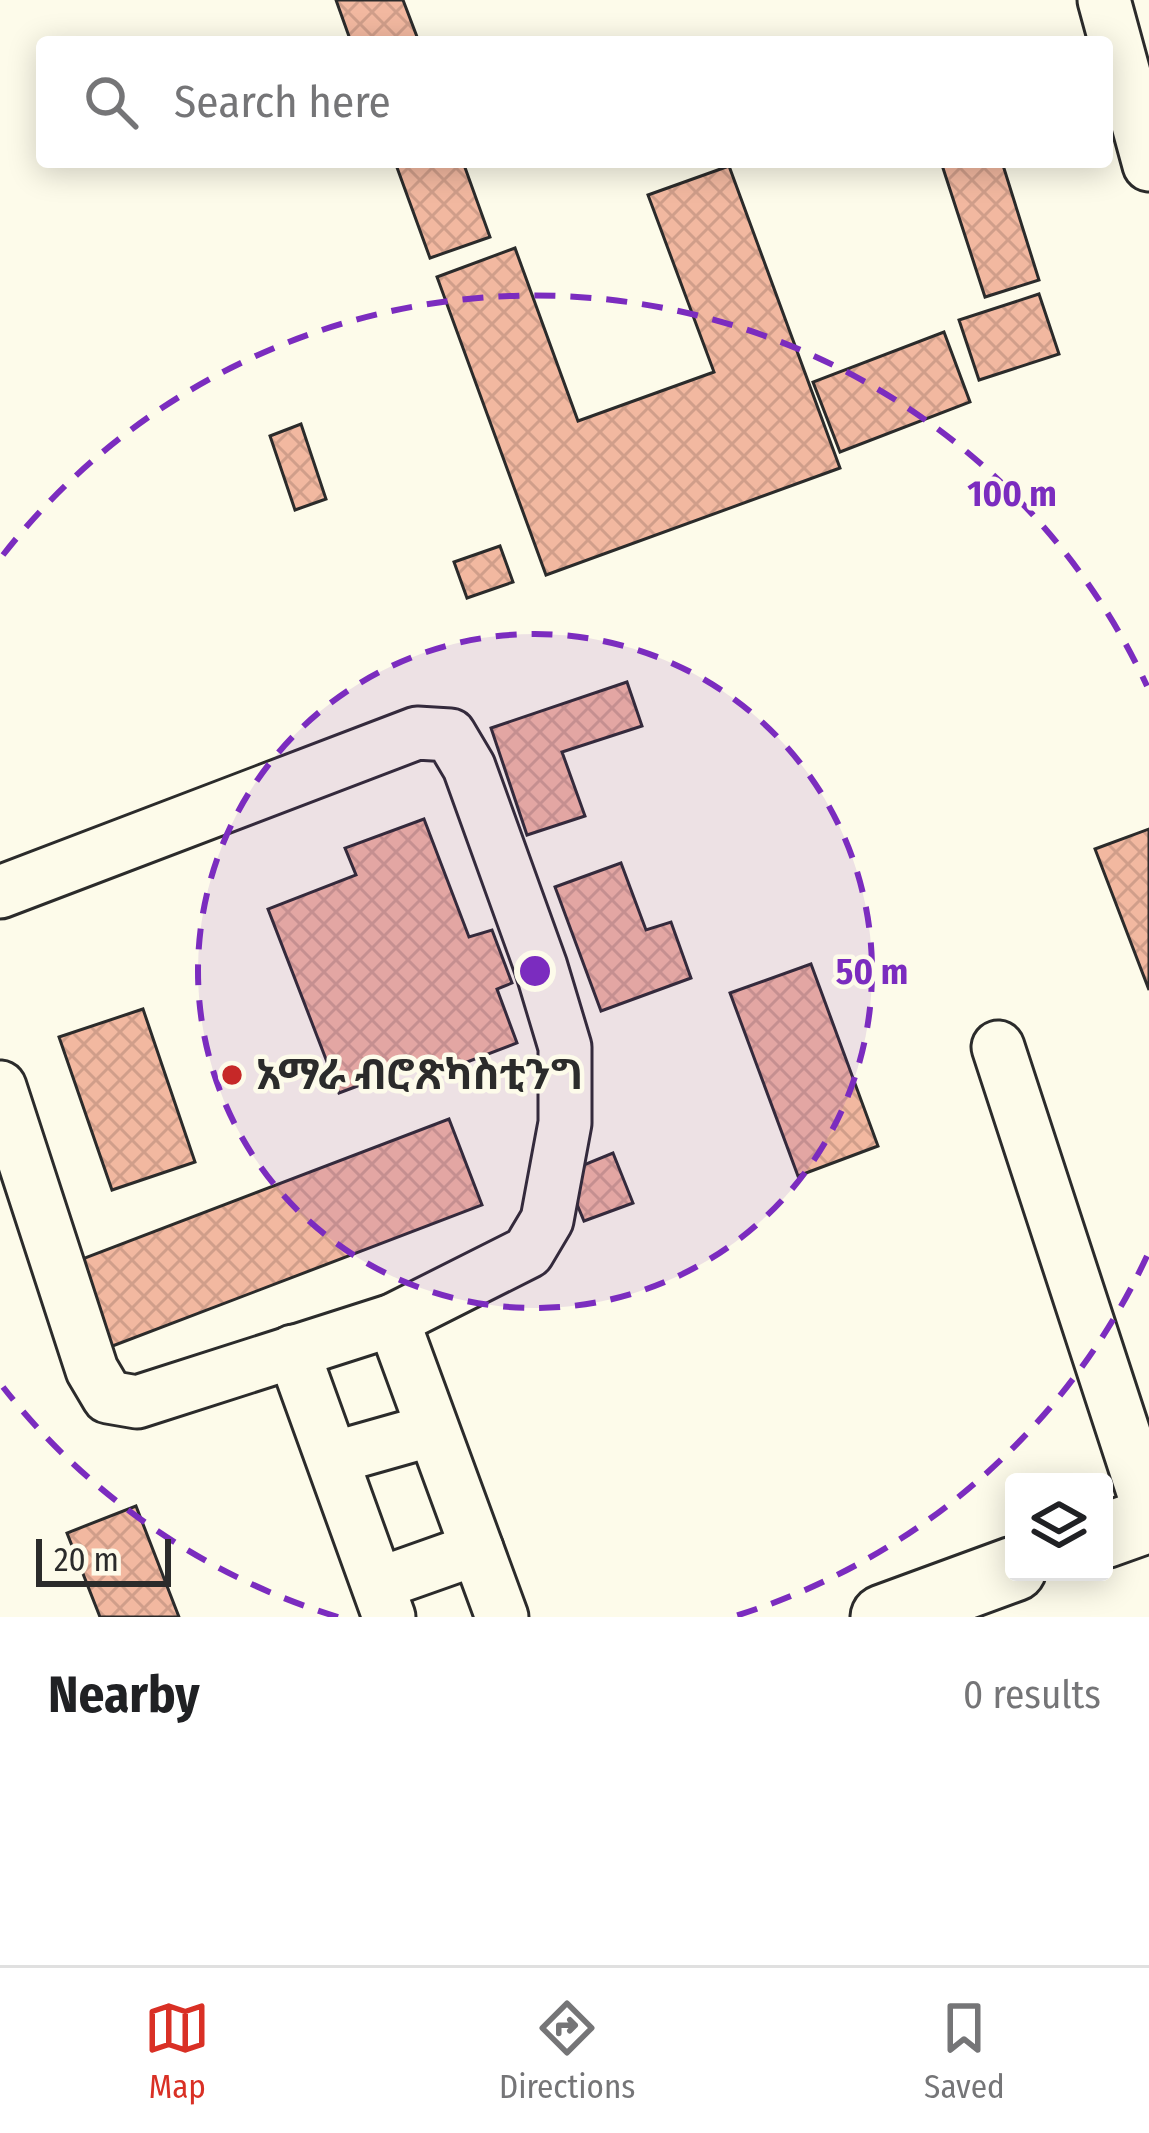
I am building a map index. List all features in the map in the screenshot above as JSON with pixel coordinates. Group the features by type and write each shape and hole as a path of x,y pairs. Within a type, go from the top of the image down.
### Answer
{"main road":[{"path":"1113,1533 1149,1520"},
{"path":"899,1615 1005,1573"}],"street":[{"path":"1103,0 1149,165"},
{"path":"0,892 418,733 450,735 469,766 565,1047 565,1123 547,1220 528,1252 393,1320 137,1402 108,1397 92,1370 0,1087"},
{"path":"998,1047 1149,1510"},
{"path":"393,1320 502,1617"},
{"path":"293,1351 384,1600 477,1550"},
{"path":"333,1458 432,1430"}],"building":[{"path":"336,0 403,0 417,36 349,36"},
{"path":"397,168 465,168 490,237 430,258"},
{"path":"730,168 840,468 546,575 437,277 515,248 578,421 714,372 648,195"},
{"path":"943,168 1004,168 1039,280 985,297"},
{"path":"1039,294 1059,354 979,380 959,320"},
{"path":"944,332 970,402 840,452 813,382"},
{"path":"301,424 326,499 295,510 270,436"},
{"path":"500,546 513,582 467,598 454,562"},
{"path":"627,682 642,726 562,752 585,816 527,835 491,728"},
{"path":"424,819 469,937 492,930 512,983 497,989 517,1043 433,1075 427,1060 339,1093 268,909 356,875 345,848"},
{"path":"1149,829 1149,990 1095,849"},
{"path":"621,863 646,930 671,922 691,978 601,1011 555,887"},
{"path":"811,964 878,1146 798,1176 730,993"},
{"path":"143,1009 195,1162 112,1190 59,1037"},
{"path":"449,1119 482,1205 102,1350 69,1264"},
{"path":"613,1153 633,1203 584,1221 564,1173"},
{"path":"136,1506 179,1617 100,1617 67,1533"}],"place":[{"name":"አማራ ብሮጽካስቲንግ","path":"232,1075"}]}
